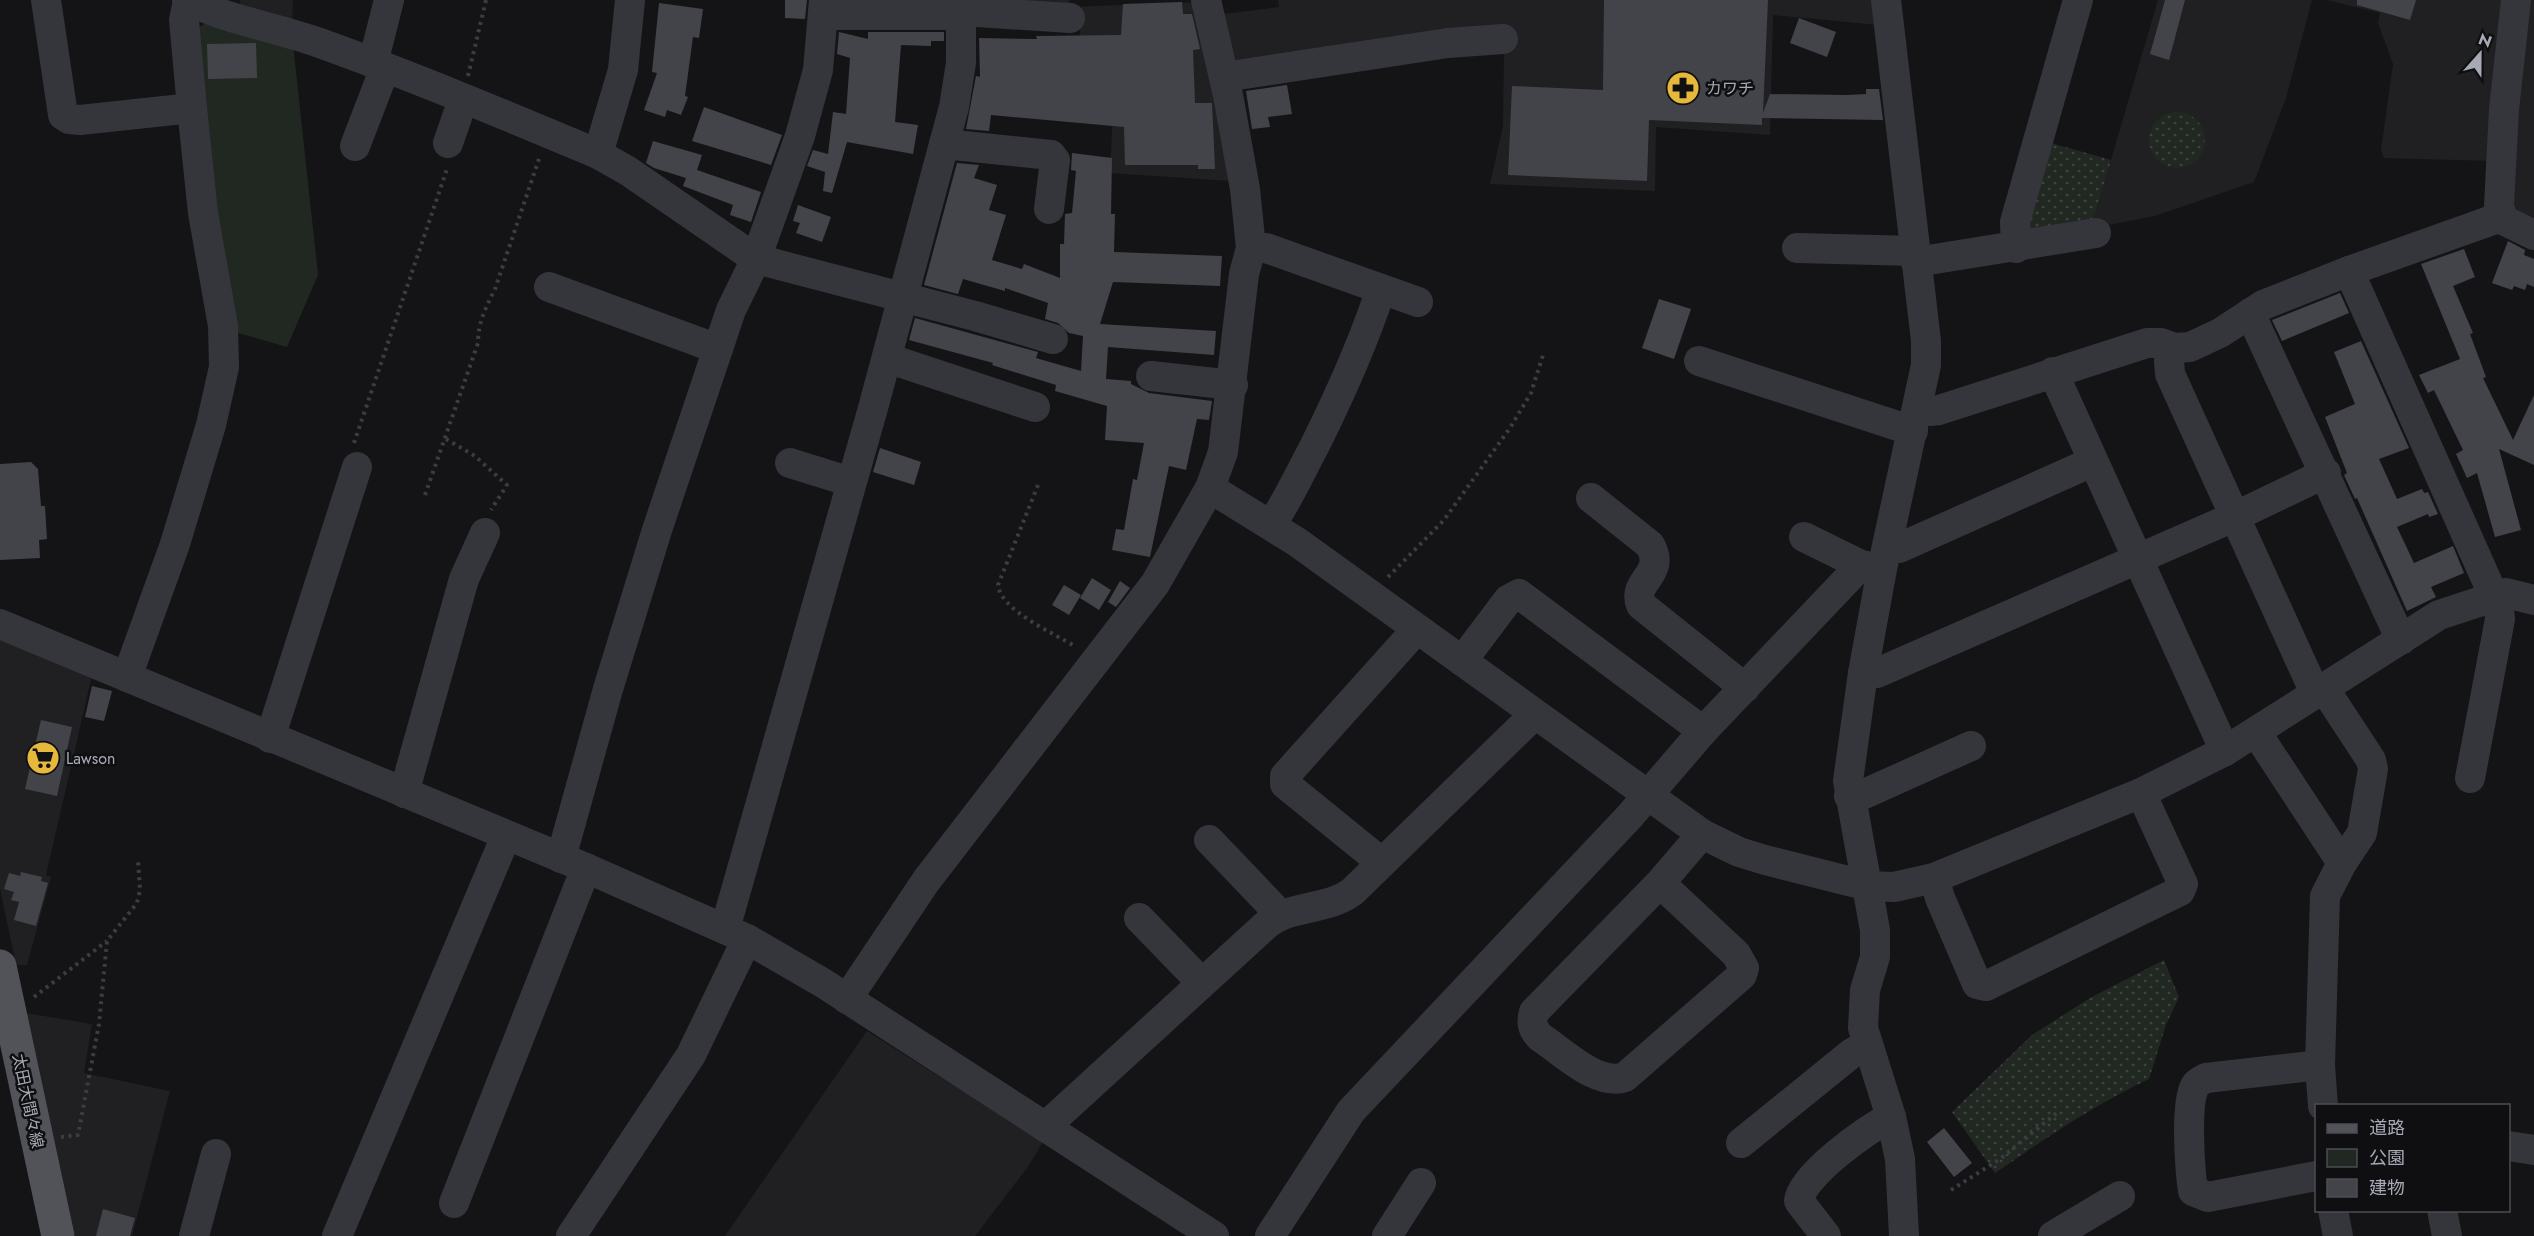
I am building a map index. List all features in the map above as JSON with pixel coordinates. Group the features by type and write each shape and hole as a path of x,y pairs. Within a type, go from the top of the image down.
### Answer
{"main road":[{"name":"太田大間々線","path":"0,966 58,1236"}],"street":[{"path":"46,0 63,116 69,120 80,120 192,108"},
{"path":"355,146 379,65 389,0"},
{"path":"598,154 623,70 630,0"},
{"path":"847,999 926,881 1167,565 1210,488 1223,452 1233,385 1244,274 1251,248 1245,189 1224,77 1206,0"},
{"path":"1886,0 1916,257 1926,365 1916,419 1876,561 1848,781 1849,796 1868,886 1876,948 1862,1016 1868,1044 1891,1117 1900,1159 1904,1236"},
{"path":"2016,248 2015,222 2078,0"},
{"path":"2516,0 2504,109 2499,206 2501,217 2507,224 2534,235"},
{"path":"127,677 175,544 211,425 224,367 223,326 203,213 192,108 184,20 187,1 379,65 598,154 628,171 756,260 903,297 1053,339"},
{"path":"454,1203 573,863 617,660 731,310 756,260 809,107 818,70 824,8 961,9 1070,18"},
{"path":"572,1236 691,1055 736,934 744,869 887,358 944,144 959,79 961,9"},
{"path":"1224,77 1448,43 1503,39"},
{"path":"448,143 463,100"},
{"path":"944,144 1051,155 1055,160 1049,209"},
{"path":"1700,361 1916,419 1930,411 2147,343 2161,343 2174,348 2198,344 2250,313 2349,271 2501,217"},
{"path":"1797,248 1916,257 2016,248 2096,233"},
{"path":"1251,248 1266,248 1418,302"},
{"path":"2349,271 2495,595 2500,620 2470,778"},
{"path":"549,287 718,349"},
{"path":"1271,525 1285,504 1339,396 1360,350 1381,289"},
{"path":"2250,313 2326,473 2401,640"},
{"path":"2174,348 2169,361 2170,374 2311,684 2331,699 2371,760 2373,769 2362,833 2342,863 2325,896 2320,1065 2323,1104"},
{"path":"887,358 1035,407"},
{"path":"2053,372 2225,751"},
{"path":"1151,376 1233,385"},
{"path":"1270,1236 1351,1111 1745,688 1876,561 1899,548 2092,462"},
{"path":"790,463 851,482"},
{"path":"270,738 357,467"},
{"path":"1863,673 1877,673 2236,516 2326,473"},
{"path":"1210,488 1271,525 1371,595 1646,796 1702,834 1739,852 1765,860 1884,889 1934,878 2141,793 2225,751 2439,615 2495,595 2516,594 2534,600"},
{"path":"1591,498 1650,545 1655,554 1656,563 1640,590 1638,598 1641,605 1745,688"},
{"path":"404,793 464,579 485,533"},
{"path":"1804,537 1876,561"},
{"path":"1462,661 1508,600 1519,594 1704,731"},
{"path":"0,624 573,863 736,934 847,999 1214,1236"},
{"path":"1382,862 1286,784 1284,776 1417,629"},
{"path":"1045,1127 1277,916 1342,899 1534,715"},
{"path":"2256,732 2342,863"},
{"path":"1849,796 1862,795 1971,746"},
{"path":"1934,878 1940,898 1977,984 1986,986 2180,891 2183,884 2141,793"},
{"path":"1660,883 1736,954 1744,968 1736,983 1625,1077 1616,1080 1606,1078 1595,1074 1540,1037 1534,1030 1532,1021 1534,1012 1660,883 1702,834"},
{"path":"337,1236 506,836"},
{"path":"1209,840 1272,906 1277,916"},
{"path":"1139,918 1202,983"},
{"path":"1741,1143 1852,1053 1868,1044"},
{"path":"2315,1176 2208,1197 2200,1196 2193,1191 2189,1138 2192,1093 2199,1081 2206,1078 2320,1065"},
{"path":"1826,1236 1799,1201 1800,1193 1813,1177 1870,1127 1891,1117"},
{"path":"2510,1146 2534,1150"},
{"path":"194,1236 216,1154"},
{"path":"1387,1236 1421,1184"},
{"path":"2053,1236 2120,1196"},
{"path":"2333,1212 2338,1236"},
{"path":"2442,1212 2447,1236"}],"path":[{"path":"463,100 486,0"},
{"path":"425,495 478,342 478,329 486,303 495,289 548,133"},
{"path":"357,467 353,445 449,162 451,154 448,143"},
{"path":"1371,595 1450,511 1531,393 1543,355"},
{"path":"446,439 465,449 507,485 485,522 485,533"},
{"path":"1038,485 998,585 999,594 1010,607 1097,659"},
{"path":"8,1006 28,1002 107,940 137,903 141,890 138,860"},
{"path":"37,1140 78,1135 99,1024 107,940"},
{"path":"1951,1190 2000,1159 2058,1112"}],"shaded area":[{"path":"240,0 293,0 292,24 241,9"},
{"path":"971,0 1069,0 1070,7 1197,2 1230,181 1110,173 1114,90 1081,86 1080,29"},
{"path":"1278,0 1875,0 1879,25 1773,15 1770,135 1656,127 1655,191 1490,184 1503,126 1504,51 1235,66 1216,15 1279,7"},
{"path":"2158,0 2312,0 2286,98 2254,182 2155,216 2093,228 2093,221"},
{"path":"2327,0 2505,0 2493,161 2384,158 2381,150 2393,64 2378,23 2380,13"},
{"path":"2527,0 2534,0 2534,225 2508,204"},
{"path":"0,634 93,671 46,875 51,877 27,965 16,965 0,889"},
{"path":"26,1013 92,1024 84,1073 170,1091 132,1236 75,1236"},
{"path":"867,1031 1043,1142 1027,1168 975,1236 725,1236"}],"green space":[{"path":"209,21 293,44 318,275 287,347 235,332 221,252 193,31"},
{"path":"2177,112 2188,114 2197,120 2203,129 2205,140 2203,151 2197,160 2188,166 2177,168 2166,166 2157,160 2151,151 2149,140 2151,129 2157,120 2166,114"},
{"path":"2044,141 2111,160 2093,221 2036,236 2023,219"},
{"path":"2164,960 2179,997 2166,1025 2149,1079 2088,1112 1995,1173 1952,1112 2032,1035 2090,998"}],"building":[{"path":"785,0 807,0 805,19 785,18"},
{"name":"カワチ","path":"1604,0 1768,0 1763,113 1770,94 1847,95 1866,94 1866,89 1879,89 1883,120 1762,118 1762,125 1649,120 1647,181 1508,175 1512,86 1603,90"},
{"path":"2165,0 2185,0 2169,60 2150,54"},
{"path":"2357,0 2416,0 2410,20 2357,5"},
{"path":"1182,2 1183,14 1192,14 1200,49 1193,50 1195,103 1212,103 1215,169 1198,169 1198,165 1125,165 1124,127 991,115 989,131 966,129 976,76 980,77 979,38 1037,39 1036,36 1121,35 1123,4"},
{"path":"659,3 703,9 699,38 693,37 685,96 688,97 681,115 667,110 665,117 644,110 657,73 652,72"},
{"path":"1799,18 1836,32 1827,57 1790,43"},
{"path":"839,32 868,39 868,32 944,32 944,41 931,41 931,46 901,45 895,122 918,125 913,154 847,142 832,193 823,191 825,172 807,166 813,150 828,154 833,112 846,114 850,58 837,54"},
{"path":"256,43 257,78 208,79 207,44"},
{"path":"1287,85 1292,114 1268,117 1270,127 1252,129 1246,91"},
{"path":"704,107 782,135 771,165 692,141"},
{"path":"653,141 702,155 697,170 761,192 751,222 730,215 733,205 683,186 686,178 654,168 646,163"},
{"path":"1072,153 1112,158 1111,214 1115,214 1114,252 1222,256 1220,286 1113,282 1100,324 1216,331 1214,355 1108,347 1106,379 1131,381 1131,384 1149,393 1212,401 1209,420 1197,419 1186,470 1169,466 1150,557 1112,550 1116,529 1124,530 1133,479 1137,480 1144,443 1105,440 1107,406 1055,391 1056,385 992,365 993,363 909,340 915,318 1038,352 1036,358 1081,371 1083,336 1069,333 1058,323 1045,319 1048,303 1005,288 1005,291 963,279 958,294 924,285 957,163 979,165 974,178 997,185 989,210 1006,215 992,260 1022,269 1024,264 1060,278 1060,244 1064,244 1065,214 1072,213 1076,171 1071,170"},
{"path":"798,205 831,217 822,242 796,233 800,223 793,221"},
{"path":"2508,241 2525,250 2524,255 2534,259 2534,287 2527,284 2525,290 2514,286 2512,290 2492,283"},
{"path":"2464,249 2475,277 2453,286 2473,333 2470,334 2486,377 2483,378 2513,440 2534,395 2534,465 2499,449 2521,530 2495,537 2477,473 2467,478 2456,454 2463,450 2434,390 2428,393 2419,375 2460,359 2421,264"},
{"path":"2340,293 2349,313 2282,341 2272,320"},
{"path":"1659,299 1691,309 1674,359 1642,348"},
{"path":"2361,341 2409,448 2379,459 2397,499 2422,489 2424,493 2428,492 2438,514 2429,517 2428,514 2397,527 2414,563 2453,546 2464,573 2431,587 2436,597 2407,611 2357,498 2355,499 2344,475 2347,473 2325,417 2355,404 2334,352"},
{"path":"880,448 921,462 914,485 873,472"},
{"path":"31,462 38,469 41,506 45,506 47,539 39,540 40,558 0,560 0,464"},
{"path":"1092,578 1111,590 1099,610 1080,598"},
{"path":"1120,581 1130,588 1116,607 1108,602"},
{"path":"1064,585 1081,595 1069,615 1052,605"},
{"path":"92,686 112,691 104,721 85,717"},
{"path":"41,720 72,727 57,796 25,789"},
{"path":"21,872 42,877 41,881 48,883 36,926 14,920 19,902 11,900 14,892 4,889 9,873 20,876"},
{"path":"1944,1128 1972,1163 1954,1177 1927,1142"},
{"path":"103,1209 135,1218 130,1236 96,1236"}],"place":[{"name":"カワチ","path":"1683,88"},
{"name":"Lawson","path":"43,758"}]}
